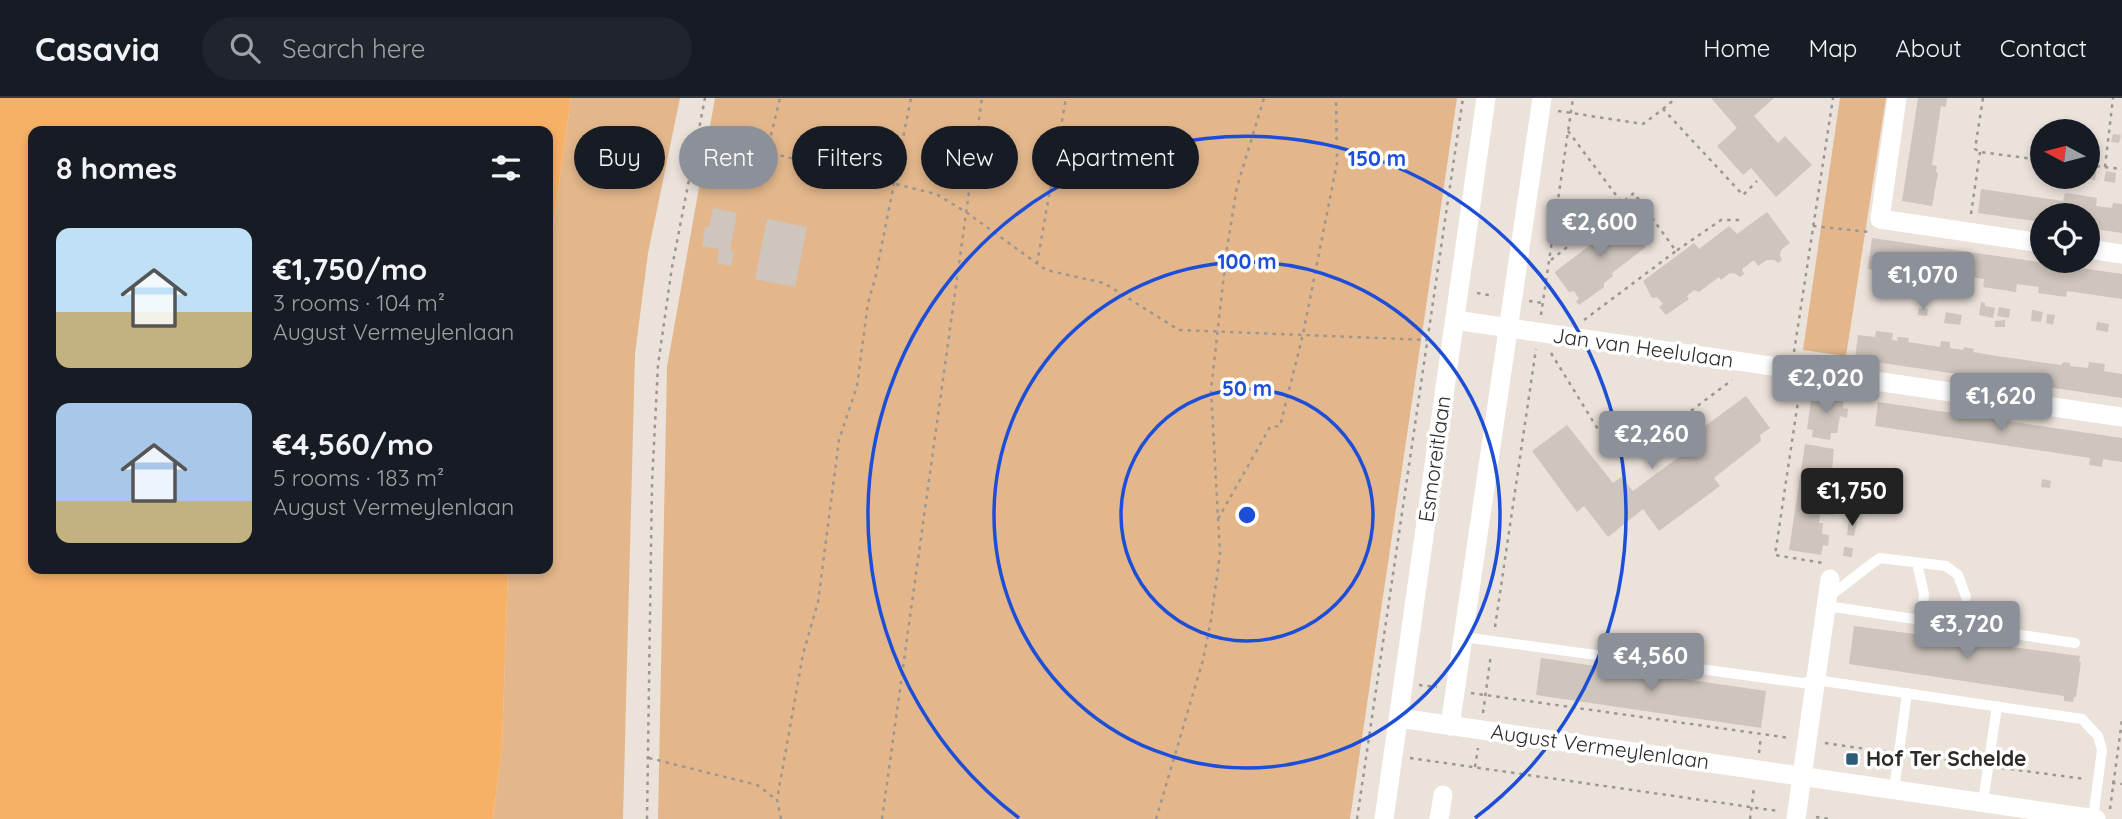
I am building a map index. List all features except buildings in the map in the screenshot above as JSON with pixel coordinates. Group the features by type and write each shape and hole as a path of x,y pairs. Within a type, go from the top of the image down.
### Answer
{"street":[{"name":"Esmoreitlaan","path":"1384,819 1486,98"},
{"path":"1897,98 1880,219 2030,241"},
{"path":"1450,726 1542,103"},
{"path":"2100,251 2122,254"},
{"name":"Jan van Heelulaan","path":"1455,320 2122,417"},
{"path":"1796,817 1828,594"},
{"name":"August Vermeylenlaan","path":"1399,718 2094,819"},
{"path":"1439,819 1443,795"}],"lane":[{"path":"1828,594 1850,583 1880,558 1946,566 1958,576 1966,597"},
{"path":"1917,563 1924,594 1922,619"},
{"path":"1828,594 1922,619 2074,643"},
{"path":"1464,637 1803,683 1816,680 2082,719 2098,736 2102,750 2094,819"},
{"path":"1894,789 1907,693"},
{"path":"1983,802 1997,706"}],"path":[{"path":"700,126 705,98"},
{"path":"773,126 780,98"},
{"path":"905,126 911,98"},
{"path":"882,819 982,98"},
{"path":"1037,264 1066,98"},
{"path":"1156,819 1203,660 1220,554 1211,390 1237,187 1264,98"},
{"path":"1218,519 1270,428 1280,426 1303,334 1337,163 1336,98"},
{"path":"1357,819 1463,98"},
{"path":"1475,767 1573,98"},
{"path":"1542,103 1571,113 1643,124 1676,98"},
{"path":"1828,594 1832,565 1775,555 1813,226 1833,98"},
{"path":"1983,98 1975,149 1980,152 2030,158"},
{"path":"2105,167 2113,98"},
{"path":"1663,109 1743,195 1757,181"},
{"path":"1568,131 1622,203"},
{"path":"1968,232 1980,152"},
{"path":"2100,166 2122,169"},
{"path":"907,188 936,194 966,212 1045,270 1104,283 1179,330 1427,340"},
{"path":"647,819 652,483 658,365 670,280 688,189"},
{"path":"781,819 776,800 803,654 818,602 839,440 857,386 868,303 891,189"},
{"path":"1549,261 1634,193 1676,251"},
{"path":"1813,226 1868,233 1880,219"},
{"path":"1592,326 1578,324 1721,220 1741,220"},
{"path":"1459,291 1543,303"},
{"path":"1538,332 1608,444 1640,449 1754,364"},
{"path":"1404,682 2122,784"},
{"path":"2108,819 2122,720"},
{"path":"1393,755 1796,817 1830,819"},
{"path":"649,758 757,785 776,800"}],"shaded area":[{"path":"0,98 571,98 553,227 553,126 28,126 28,574 508,574 502,747 493,819 0,819"},
{"path":"571,98 680,98 665,171 665,126 574,126 574,189 661,189 648,253 635,354 623,819 493,819 502,747 508,574 553,574 553,227"},
{"path":"715,98 1457,98 1350,819 658,819 667,367 699,189 778,189 778,126 710,126"},
{"path":"1840,98 1886,98 1846,356 1803,350"}],"place":[{"name":"Hof Ter Schelde","path":"1852,759"}]}
